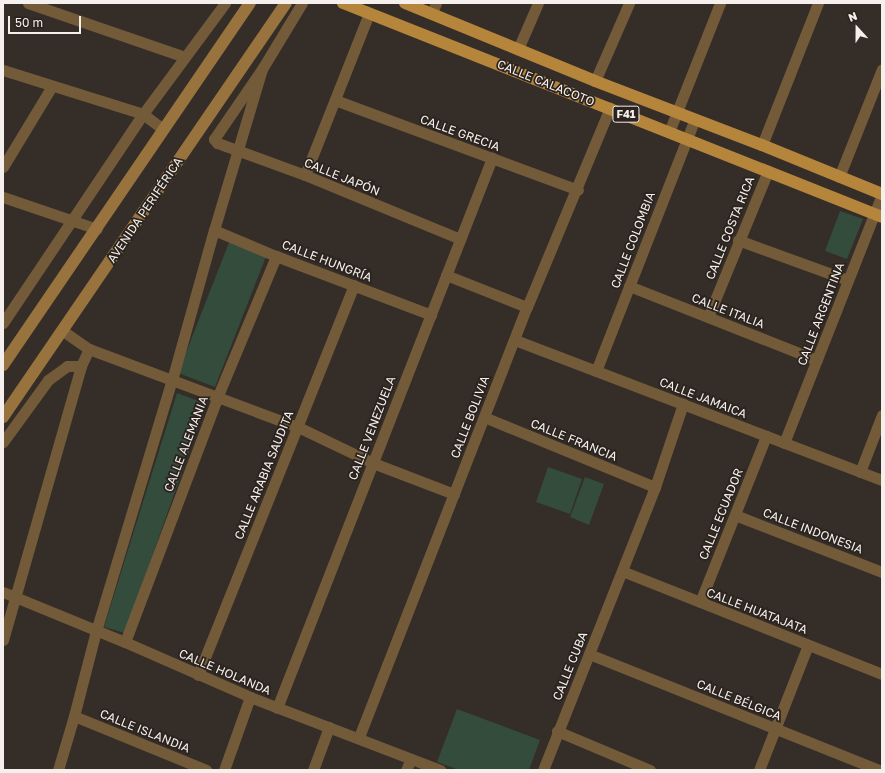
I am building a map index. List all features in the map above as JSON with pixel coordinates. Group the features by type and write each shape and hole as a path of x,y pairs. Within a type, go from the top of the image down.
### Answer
{"main road":[{"name":"CALLE CALACOTO","path":"343,3 878,215"},
{"name":"CALLE CALACOTO","path":"405,3 434,8 518,50 762,145 882,194"}],"street":[{"path":"28,3 185,57"},
{"path":"3,323 143,114 225,3"},
{"path":"3,365 250,3"},
{"name":"AVENIDA PERIFÉRICA","path":"3,417 251,57 286,3"},
{"path":"58,770 96,631 172,380 214,230 262,69 302,3"},
{"path":"518,50 538,3"},
{"path":"595,81 629,3"},
{"path":"669,132 720,3"},
{"path":"762,145 818,3"},
{"path":"305,175 369,13"},
{"path":"251,57 262,69"},
{"name":"CALLE JAPÓN","path":"262,69 214,139 217,143 305,175 460,239"},
{"path":"839,177 882,69"},
{"path":"3,70 143,114 163,129"},
{"path":"3,167 52,86"},
{"name":"CALLE GRECIA","path":"334,100 578,190"},
{"name":"CALLE BOLIVIA","path":"359,738 527,307 578,190 610,108"},
{"name":"CALLE COLOMBIA","path":"596,371 695,119"},
{"name":"CALLE VENEZUELA","path":"277,708 492,158"},
{"name":"CALLE COSTA RICA","path":"708,317 738,240 768,172"},
{"name":"CALLE ARGENTINA","path":"784,443 848,280 878,215 882,194"},
{"path":"3,197 97,229"},
{"name":"CALLE HUNGRÍA","path":"214,230 276,256 431,315"},
{"path":"738,240 848,280"},
{"name":"CALLE ALEMANIA","path":"125,642 217,398 276,256"},
{"path":"446,275 527,307"},
{"name":"CALLE ARABIA SAUDITA","path":"198,675 354,285"},
{"name":"CALLE ITALIA","path":"629,286 817,360"},
{"path":"63,331 89,349 298,427 373,463 454,494"},
{"name":"CALLE JAMAICA","path":"515,340 882,480"},
{"path":"3,640 81,366 89,349"},
{"path":"3,442 48,380 68,366 81,366"},
{"name":"CALLE CUBA","path":"543,770 655,487 683,404"},
{"path":"860,472 882,415"},
{"name":"CALLE FRANCIA","path":"484,417 655,487"},
{"name":"CALLE ECUADOR","path":"700,602 766,436"},
{"name":"CALLE INDONESIA","path":"735,515 882,572"},
{"name":"CALLE HUATAJATA","path":"622,571 882,674"},
{"name":"CALLE HOLANDA","path":"3,592 125,642 277,708 440,770"},
{"path":"759,770 808,645"},
{"name":"CALLE BÉLGICA","path":"589,654 879,770"},
{"path":"224,770 250,697"},
{"name":"CALLE ISLANDIA","path":"74,716 206,770"},
{"path":"313,770 329,727"},
{"path":"558,731 642,769"},
{"path":"406,770 411,759"}],"green space":[{"path":"840,211 863,219 847,259 825,251"},
{"path":"230,240 267,254 215,387 178,373"},
{"path":"177,393 206,404 125,633 104,627"},
{"path":"548,467 582,479 570,514 536,502"},
{"path":"585,477 604,484 589,525 570,517"},
{"path":"457,709 540,740 529,770 459,770 437,762"}]}
